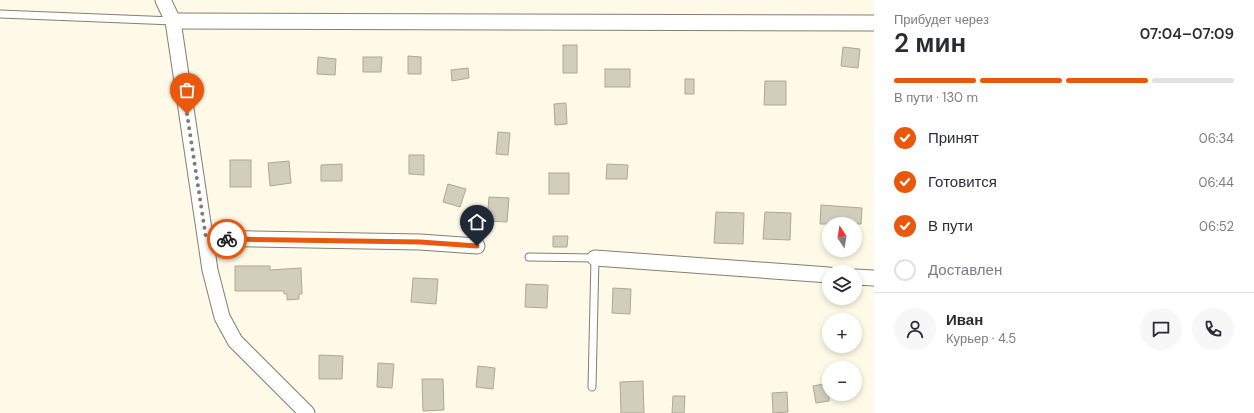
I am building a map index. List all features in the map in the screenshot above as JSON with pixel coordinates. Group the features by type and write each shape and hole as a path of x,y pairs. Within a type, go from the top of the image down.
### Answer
{"street":[{"path":"163,0 173,21 210,270 222,317 235,341 307,413"},
{"path":"173,21 874,23"},
{"path":"206,238 420,242 477,246"},
{"path":"595,258 822,274"},
{"path":"862,277 874,278"}],"lane":[{"path":"0,14 173,21"},
{"path":"529,257 595,258 592,387"}],"building":[{"path":"563,45 577,45 577,73 563,73"},
{"path":"843,47 860,49 858,68 841,66"},
{"path":"408,56 421,57 421,74 408,74"},
{"path":"318,57 336,59 335,75 317,74"},
{"path":"363,57 382,57 381,72 363,72"},
{"path":"468,68 469,78 452,81 451,70"},
{"path":"605,69 630,69 630,87 605,87"},
{"path":"685,79 694,79 694,94 685,94"},
{"path":"765,81 786,81 786,105 764,105"},
{"path":"566,103 567,124 555,125 554,104"},
{"path":"498,132 510,133 508,155 496,154"},
{"path":"409,155 424,155 424,175 409,174"},
{"path":"230,160 251,160 251,187 230,187"},
{"path":"289,161 291,183 270,186 268,163"},
{"path":"342,164 342,181 321,181 321,165"},
{"path":"607,164 628,165 627,179 606,179"},
{"path":"549,173 569,173 569,194 549,194"},
{"path":"448,184 466,189 460,207 443,202"},
{"path":"489,197 509,198 507,222 487,221"},
{"path":"821,205 862,208 861,217 822,217 822,224 820,224"},
{"path":"716,212 744,213 743,244 714,243"},
{"path":"765,212 791,213 790,240 763,239"},
{"path":"553,236 568,236 567,247 553,247"},
{"path":"235,266 270,266 270,270 301,268 302,294 299,294 299,299 287,300 287,294 284,294 284,291 235,291"},
{"path":"413,278 438,279 436,304 411,302"},
{"path":"526,284 548,285 547,308 525,307"},
{"path":"613,288 631,289 630,314 612,313"},
{"path":"319,355 343,356 342,379 319,379"},
{"path":"378,363 394,364 392,388 377,387"},
{"path":"478,366 495,368 493,389 476,387"},
{"path":"422,379 443,379 444,410 423,411"},
{"path":"643,381 644,413 621,413 620,382"},
{"path":"822,384 822,401 829,401 816,403 813,386"},
{"path":"787,392 788,412 773,413 772,393"},
{"path":"673,396 685,396 684,413 672,413"}],"way so far":[{"path":"187,114 206,238 227,239"}],"route":[{"path":"227,239 420,242 477,246"}]}
